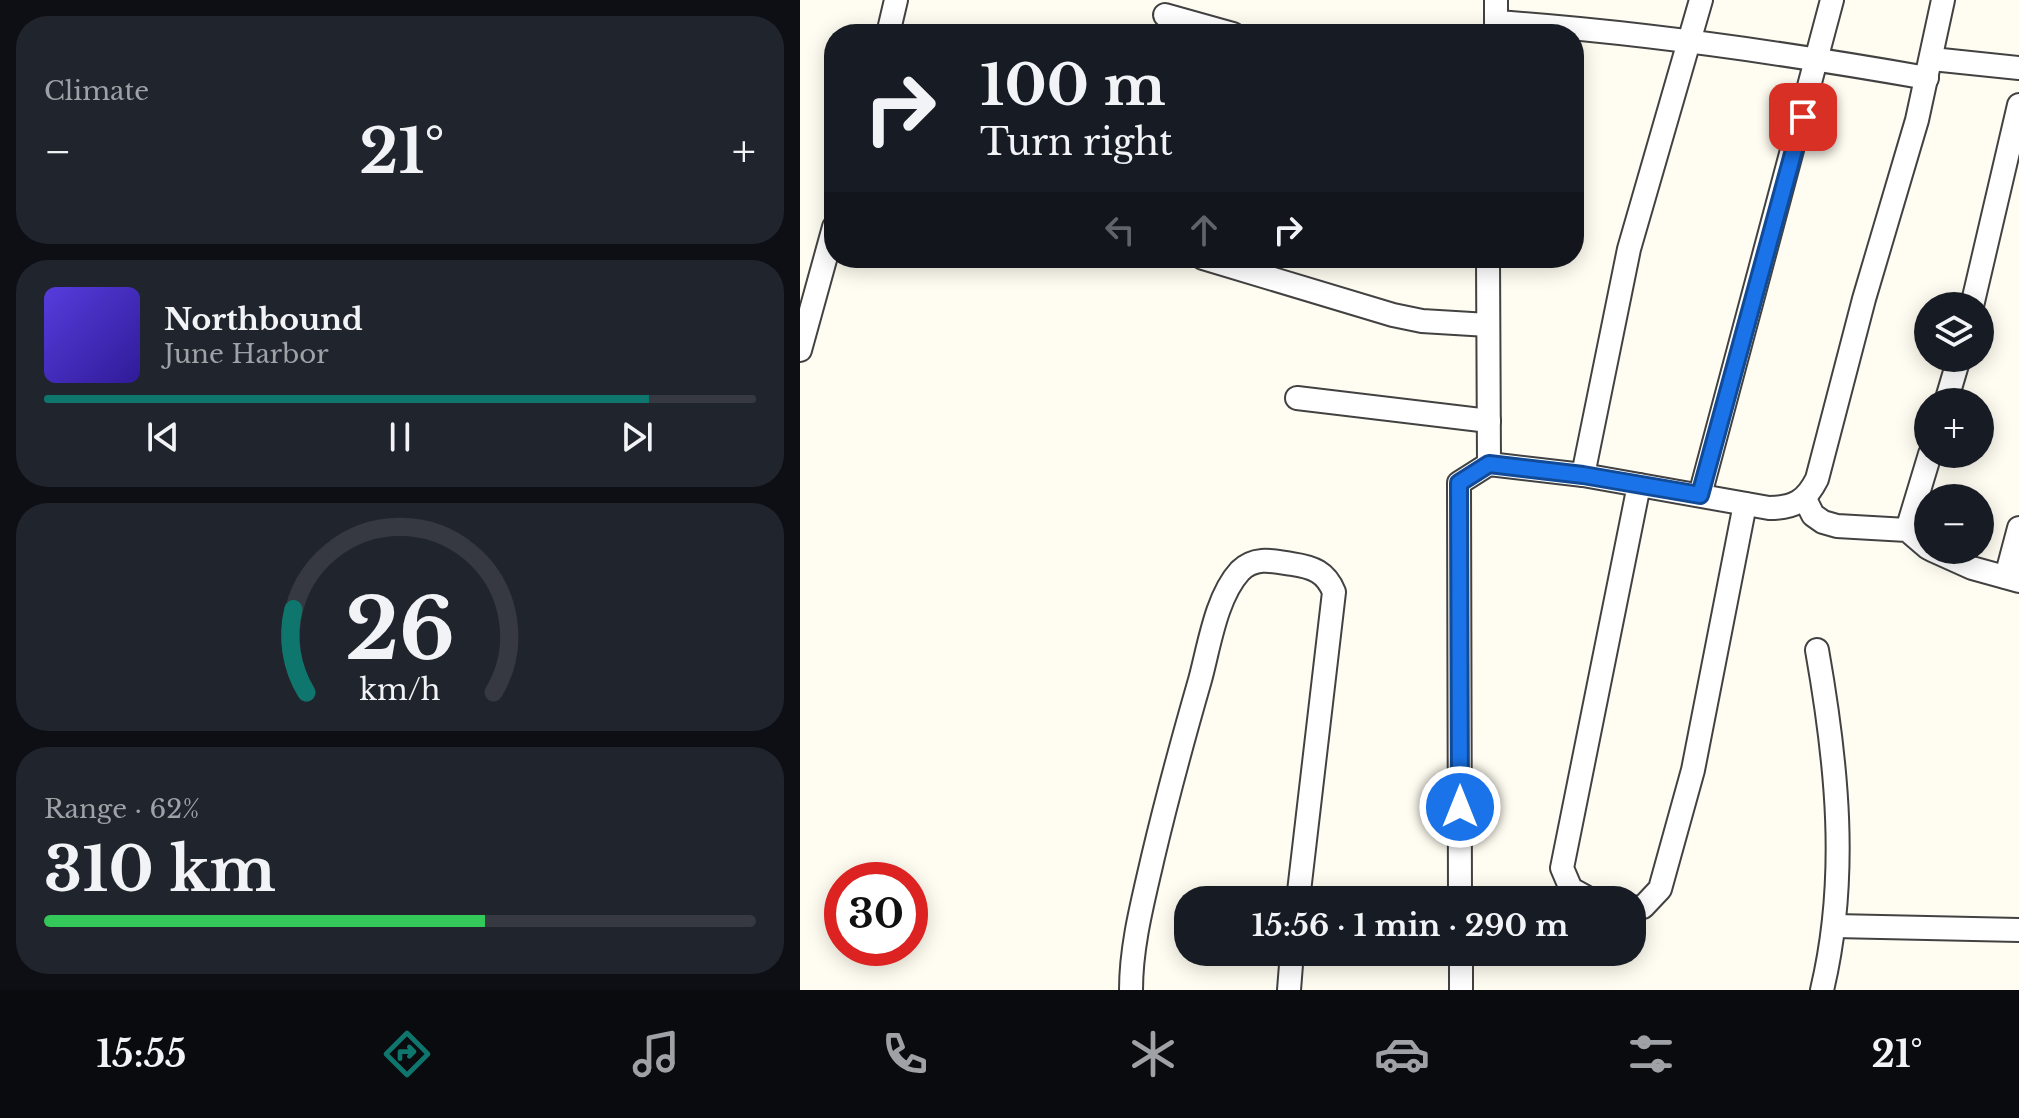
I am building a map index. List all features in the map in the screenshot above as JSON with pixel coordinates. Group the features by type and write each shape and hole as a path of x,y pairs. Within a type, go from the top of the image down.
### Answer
{"street":[{"path":"890,24 896,0"},
{"path":"1583,475 1629,249 1701,0"},
{"path":"1700,495 1819,59 1832,0"},
{"path":"1460,886 1459,483 1489,464 1583,475 1780,508 1805,499 1817,479 1930,68 1943,0"},
{"path":"1165,15 1197,24"},
{"path":"1496,19 1543,24"},
{"path":"1584,28 1819,59 1930,68 2019,68"},
{"path":"1975,292 2019,105"},
{"path":"800,350 824,263"},
{"path":"1236,268 1393,315 1422,321 1488,325"},
{"path":"1488,268 1489,464"},
{"path":"1297,398 1489,421"},
{"path":"1907,530 1926,468"},
{"path":"1570,886 1562,868 1639,485"},
{"path":"1805,499 1813,515 1823,522 1837,526 1907,530 1914,536"},
{"path":"1646,903 1653,900 1665,874 1693,770 1745,504"},
{"path":"1963,564 2012,579 2019,528"},
{"path":"1131,990 1131,968 1142,903 1174,767 1212,638 1223,604 1239,572 1250,563 1263,560 1317,570 1329,578 1334,592 1300,886"},
{"path":"1817,650 1840,834 1835,926 1822,990"},
{"path":"1835,926 2019,930"},
{"path":"1289,990 1291,966"},
{"path":"1461,966 1461,990"}],"route":[{"path":"1460,807 1459,483 1489,464 1583,475 1700,495 1803,117"}]}
